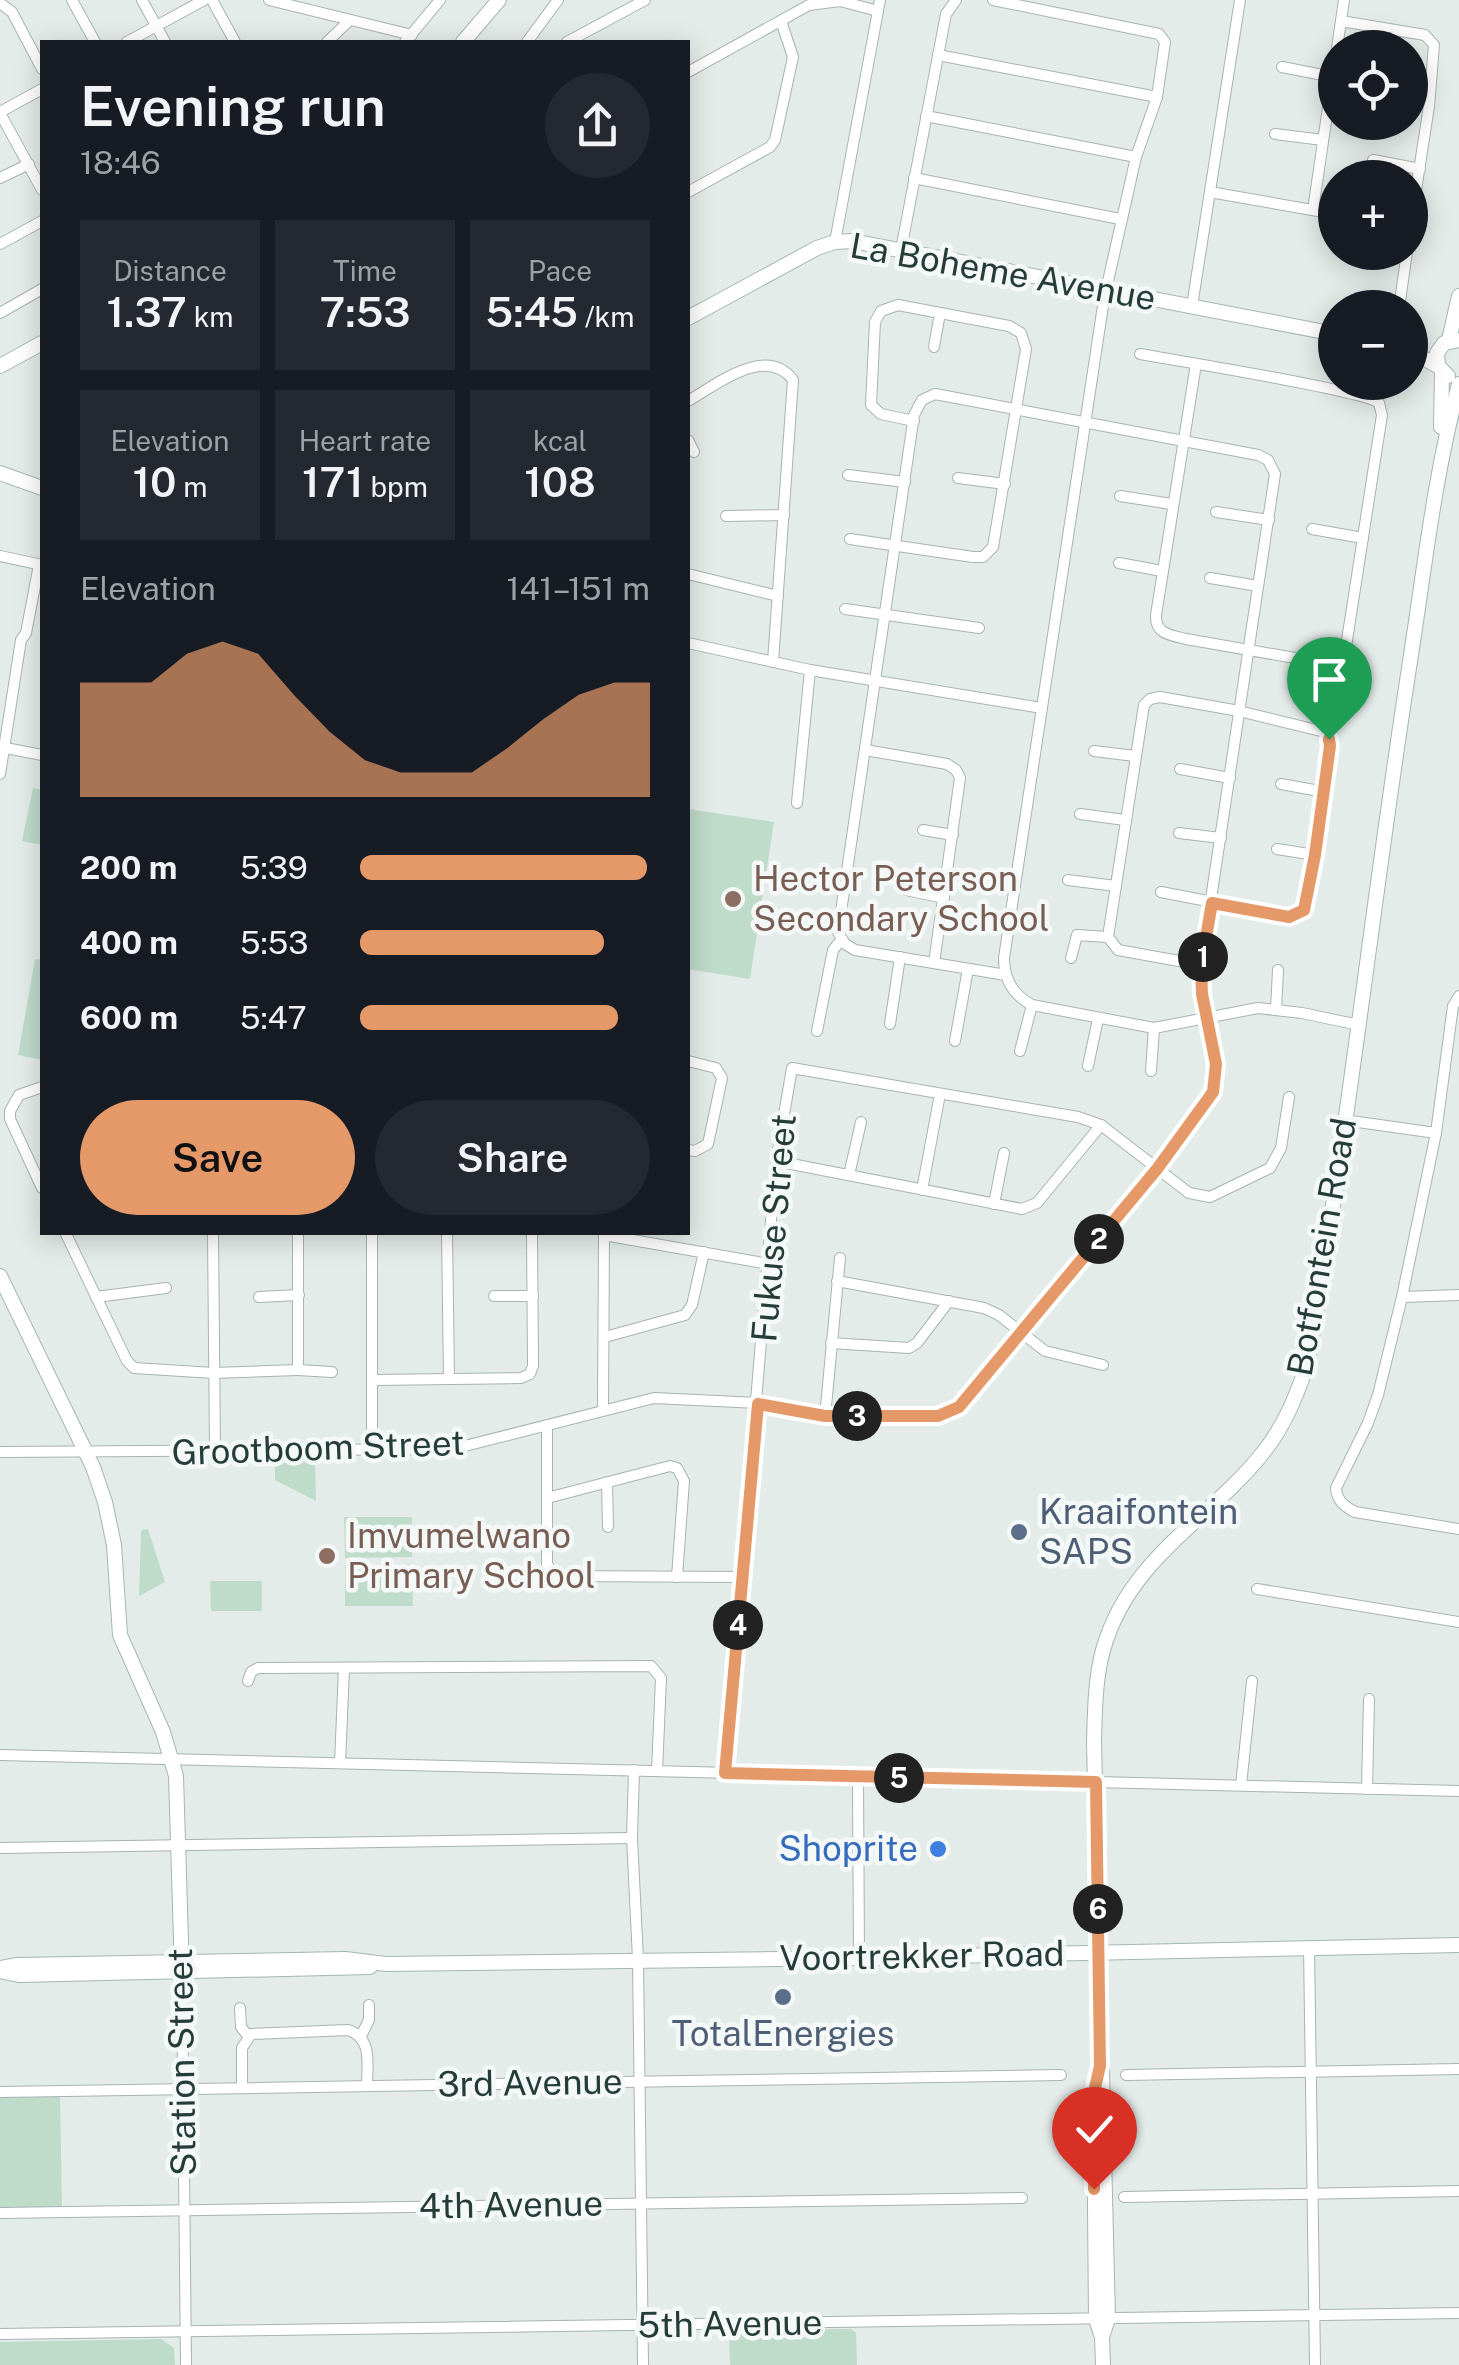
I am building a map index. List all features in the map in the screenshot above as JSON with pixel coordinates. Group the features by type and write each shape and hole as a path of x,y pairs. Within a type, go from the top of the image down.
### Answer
{"main road":[{"path":"465,40 499,0"},
{"name":"La Boheme Avenue","path":"690,317 817,248 852,241 1318,331"},
{"path":"1449,343 1459,296"},
{"name":"Botfontein Road","path":"1438,477 1440,369 1449,343"},
{"path":"0,366 40,344"},
{"path":"1428,361 1459,381"},
{"name":"Botfontein Road","path":"1103,2365 1094,2092 1100,2066 1094,1742 1099,1668 1128,1593 1157,1554 1263,1453 1294,1403 1307,1364 1359,1025 1387,805 1438,477 1459,381"},
{"path":"0,473 40,487"},
{"name":"Station Street","path":"0,1276 99,1483 110,1523 124,1648 163,1732 176,1776 182,1966"},
{"name":"Voortrekker Road","path":"0,1970 20,1975 182,1966 354,1969 386,1964 1459,1945"}],"street":[{"path":"72,0 94,40"},
{"path":"142,0 164,40"},
{"path":"131,40 208,0 234,40"},
{"path":"269,0 408,39 440,0"},
{"path":"528,40 558,0"},
{"path":"571,40 645,0"},
{"path":"901,250 946,14 956,0"},
{"path":"993,0 1163,36 1165,46 1157,97 1120,219 1085,423 1004,958 1006,976 1014,992 1032,1005 1154,1028 1258,1008 1359,1025"},
{"path":"1192,306 1240,0"},
{"path":"1340,30 1344,0"},
{"path":"690,71 809,5 840,1 879,5 835,242"},
{"path":"0,3 12,12 40,65"},
{"path":"329,40 350,20"},
{"path":"690,191 770,147 775,140 793,58 781,21"},
{"path":"1341,21 1426,34 1431,39 1435,53 1421,160"},
{"path":"594,28 601,40"},
{"path":"938,55 1157,97"},
{"path":"1282,68 1318,74"},
{"path":"40,89 0,112 40,186"},
{"path":"926,116 1136,157"},
{"path":"1276,134 1318,139"},
{"path":"1313,210 1323,140"},
{"path":"0,178 28,164"},
{"path":"914,178 1120,219"},
{"path":"1210,192 1318,211"},
{"path":"0,244 40,223"},
{"path":"0,312 40,290"},
{"path":"850,539 982,557 993,547 1026,349 1021,333 1009,326 893,305 881,311 875,322 870,405 881,414 914,421"},
{"path":"934,347 940,314"},
{"path":"1140,354 1196,364 1377,400 1382,414 1345,653 1340,660 1329,664 1160,631 1155,619 1196,364"},
{"path":"690,399 756,366 775,367 790,375 794,386 774,662"},
{"path":"1006,976 855,950 841,940 838,927 918,404 935,394 1182,440"},
{"name":"Grootboom Street","path":"0,1452 453,1449 654,1398 677,1396 825,1416 938,1416 959,1407 1157,1169 1213,1092 1216,1064 1201,966 1275,474 1268,460 1258,455 1182,440"},
{"path":"690,444 694,452"},
{"path":"848,475 905,482"},
{"path":"958,478 1006,484"},
{"path":"1120,496 1172,504"},
{"path":"1216,512 1269,520"},
{"path":"726,516 784,515"},
{"path":"1312,529 1363,538"},
{"path":"0,556 40,565"},
{"path":"1119,563 1162,571"},
{"path":"0,774 21,640 40,569"},
{"path":"690,574 778,596"},
{"path":"1210,578 1258,586"},
{"path":"845,609 979,628"},
{"path":"690,644 875,682 1042,708"},
{"path":"797,803 810,670"},
{"path":"1108,938 1142,709 1150,699 1160,697 1240,712 1325,732 1330,746 1324,792 1307,902 1300,914 1289,917 1161,892"},
{"path":"2,748 40,755"},
{"path":"865,750 947,764 956,770 961,783 934,963"},
{"path":"1094,751 1135,756"},
{"path":"1180,769 1230,778"},
{"path":"1281,784 1324,792"},
{"path":"1080,814 1125,820"},
{"path":"923,830 953,835"},
{"path":"1180,833 1221,838"},
{"path":"1277,849 1315,855"},
{"path":"1068,880 1116,886"},
{"path":"906,890 944,898"},
{"path":"1071,958 1076,935 1108,938 1118,950 1201,966"},
{"path":"817,1031 833,950 841,940"},
{"path":"890,1024 900,957"},
{"path":"955,1041 968,969"},
{"path":"1276,1009 1278,970"},
{"path":"1459,996 1454,1006 1436,1133 1402,1297 1378,1395 1368,1423 1338,1478 1337,1497 1356,1512 1459,1529"},
{"path":"1020,1051 1032,1005"},
{"path":"1088,1066 1098,1019"},
{"path":"1151,1071 1154,1028"},
{"path":"690,1062 720,1071 722,1078 712,1136 705,1148 690,1150"},
{"name":"Fukuse Street","path":"725,1773 776,1161 792,1068 1078,1116 1101,1125 1189,1193 1202,1198 1256,1176 1276,1160 1289,1098"},
{"path":"40,1088 19,1095 10,1119 40,1184"},
{"path":"922,1190 940,1094"},
{"path":"1344,1120 1436,1133"},
{"path":"849,1176 861,1122"},
{"path":"776,1161 1022,1209 1034,1206 1101,1125"},
{"path":"994,1204 1004,1153"},
{"path":"29,1161 40,1161"},
{"path":"66,1235 127,1361 134,1368 214,1373 332,1372"},
{"path":"214,1235 215,1452"},
{"path":"298,1235 298,1370"},
{"path":"372,1235 372,1449"},
{"path":"448,1235 449,1379"},
{"path":"373,1380 522,1378 530,1374 532,1235"},
{"path":"604,1235 604,1410"},
{"path":"610,1235 769,1264"},
{"path":"605,1337 686,1315 692,1305 704,1252"},
{"path":"825,1416 840,1258"},
{"path":"837,1281 992,1310 1045,1352 1103,1365"},
{"path":"96,1297 166,1288"},
{"path":"259,1297 299,1295"},
{"path":"1402,1297 1459,1295"},
{"path":"494,1296 532,1296"},
{"path":"831,1343 909,1348 949,1301"},
{"path":"546,1426 547,1564 555,1576 742,1576"},
{"path":"547,1498 670,1466 680,1470 684,1481 677,1577"},
{"path":"607,1482 608,1527"},
{"path":"1257,1588 1459,1622"},
{"path":"248,1680 255,1668 651,1666 662,1682 657,1771"},
{"path":"340,1763 344,1668"},
{"path":"1240,1786 1252,1681"},
{"path":"1368,1788 1369,1699"},
{"path":"0,1755 1459,1791"},
{"path":"634,1770 632,1838 638,1960 643,2365"},
{"path":"858,1777 859,1958"},
{"path":"0,1848 632,1838"},
{"path":"1309,1946 1316,2365"},
{"name":"Station Street","path":"182,1966 186,2365"},
{"path":"361,2036 369,2020 369,2004"},
{"path":"240,2008 240,2026 248,2036"},
{"path":"242,2088 242,2048 248,2036 258,2032 348,2030 361,2036 366,2045 367,2086"},
{"path":"1126,2074 1459,2069"},
{"name":"3rd Avenue","path":"0,2092 1061,2075"},
{"path":"1124,2197 1459,2192"},
{"name":"4th Avenue","path":"0,2213 1022,2198"},
{"name":"5th Avenue","path":"0,2334 1459,2313"}],"green space":[{"path":"33,788 40,790 40,845 22,841"},
{"path":"690,809 774,822 750,979 690,969"},
{"path":"35,959 40,960 40,1060 18,1055"},
{"path":"275,1461 315,1461 316,1501 275,1480"},
{"path":"344,1517 412,1517 412,1557 345,1558"},
{"path":"148,1529 165,1582 139,1596 141,1530"},
{"path":"345,1565 412,1565 413,1606 345,1606"},
{"path":"210,1581 262,1581 262,1611 211,1611"},
{"path":"60,2094 62,2207 0,2208 0,2096"},
{"path":"851,2329 856,2333 857,2365 730,2365 729,2330"},
{"path":"161,2339 174,2348 175,2365 0,2365 0,2342"}],"place":[{"name":"Hector Peterson Secondary School","path":"733,899"},
{"name":"Kraaifontein SAPS","path":"1019,1532"},
{"name":"Imvumelwano Primary School","path":"327,1556"},
{"name":"Shoprite","path":"938,1849"},
{"name":"TotalEnergies","path":"783,1997"}],"route":[{"path":"1094,2189 1094,2092 1100,2066 1096,1782 725,1773 758,1404 825,1416 938,1416 959,1407 1021,1335 1157,1169 1213,1092 1216,1064 1202,994 1201,966 1212,903 1289,917 1304,910 1329,739"}]}
